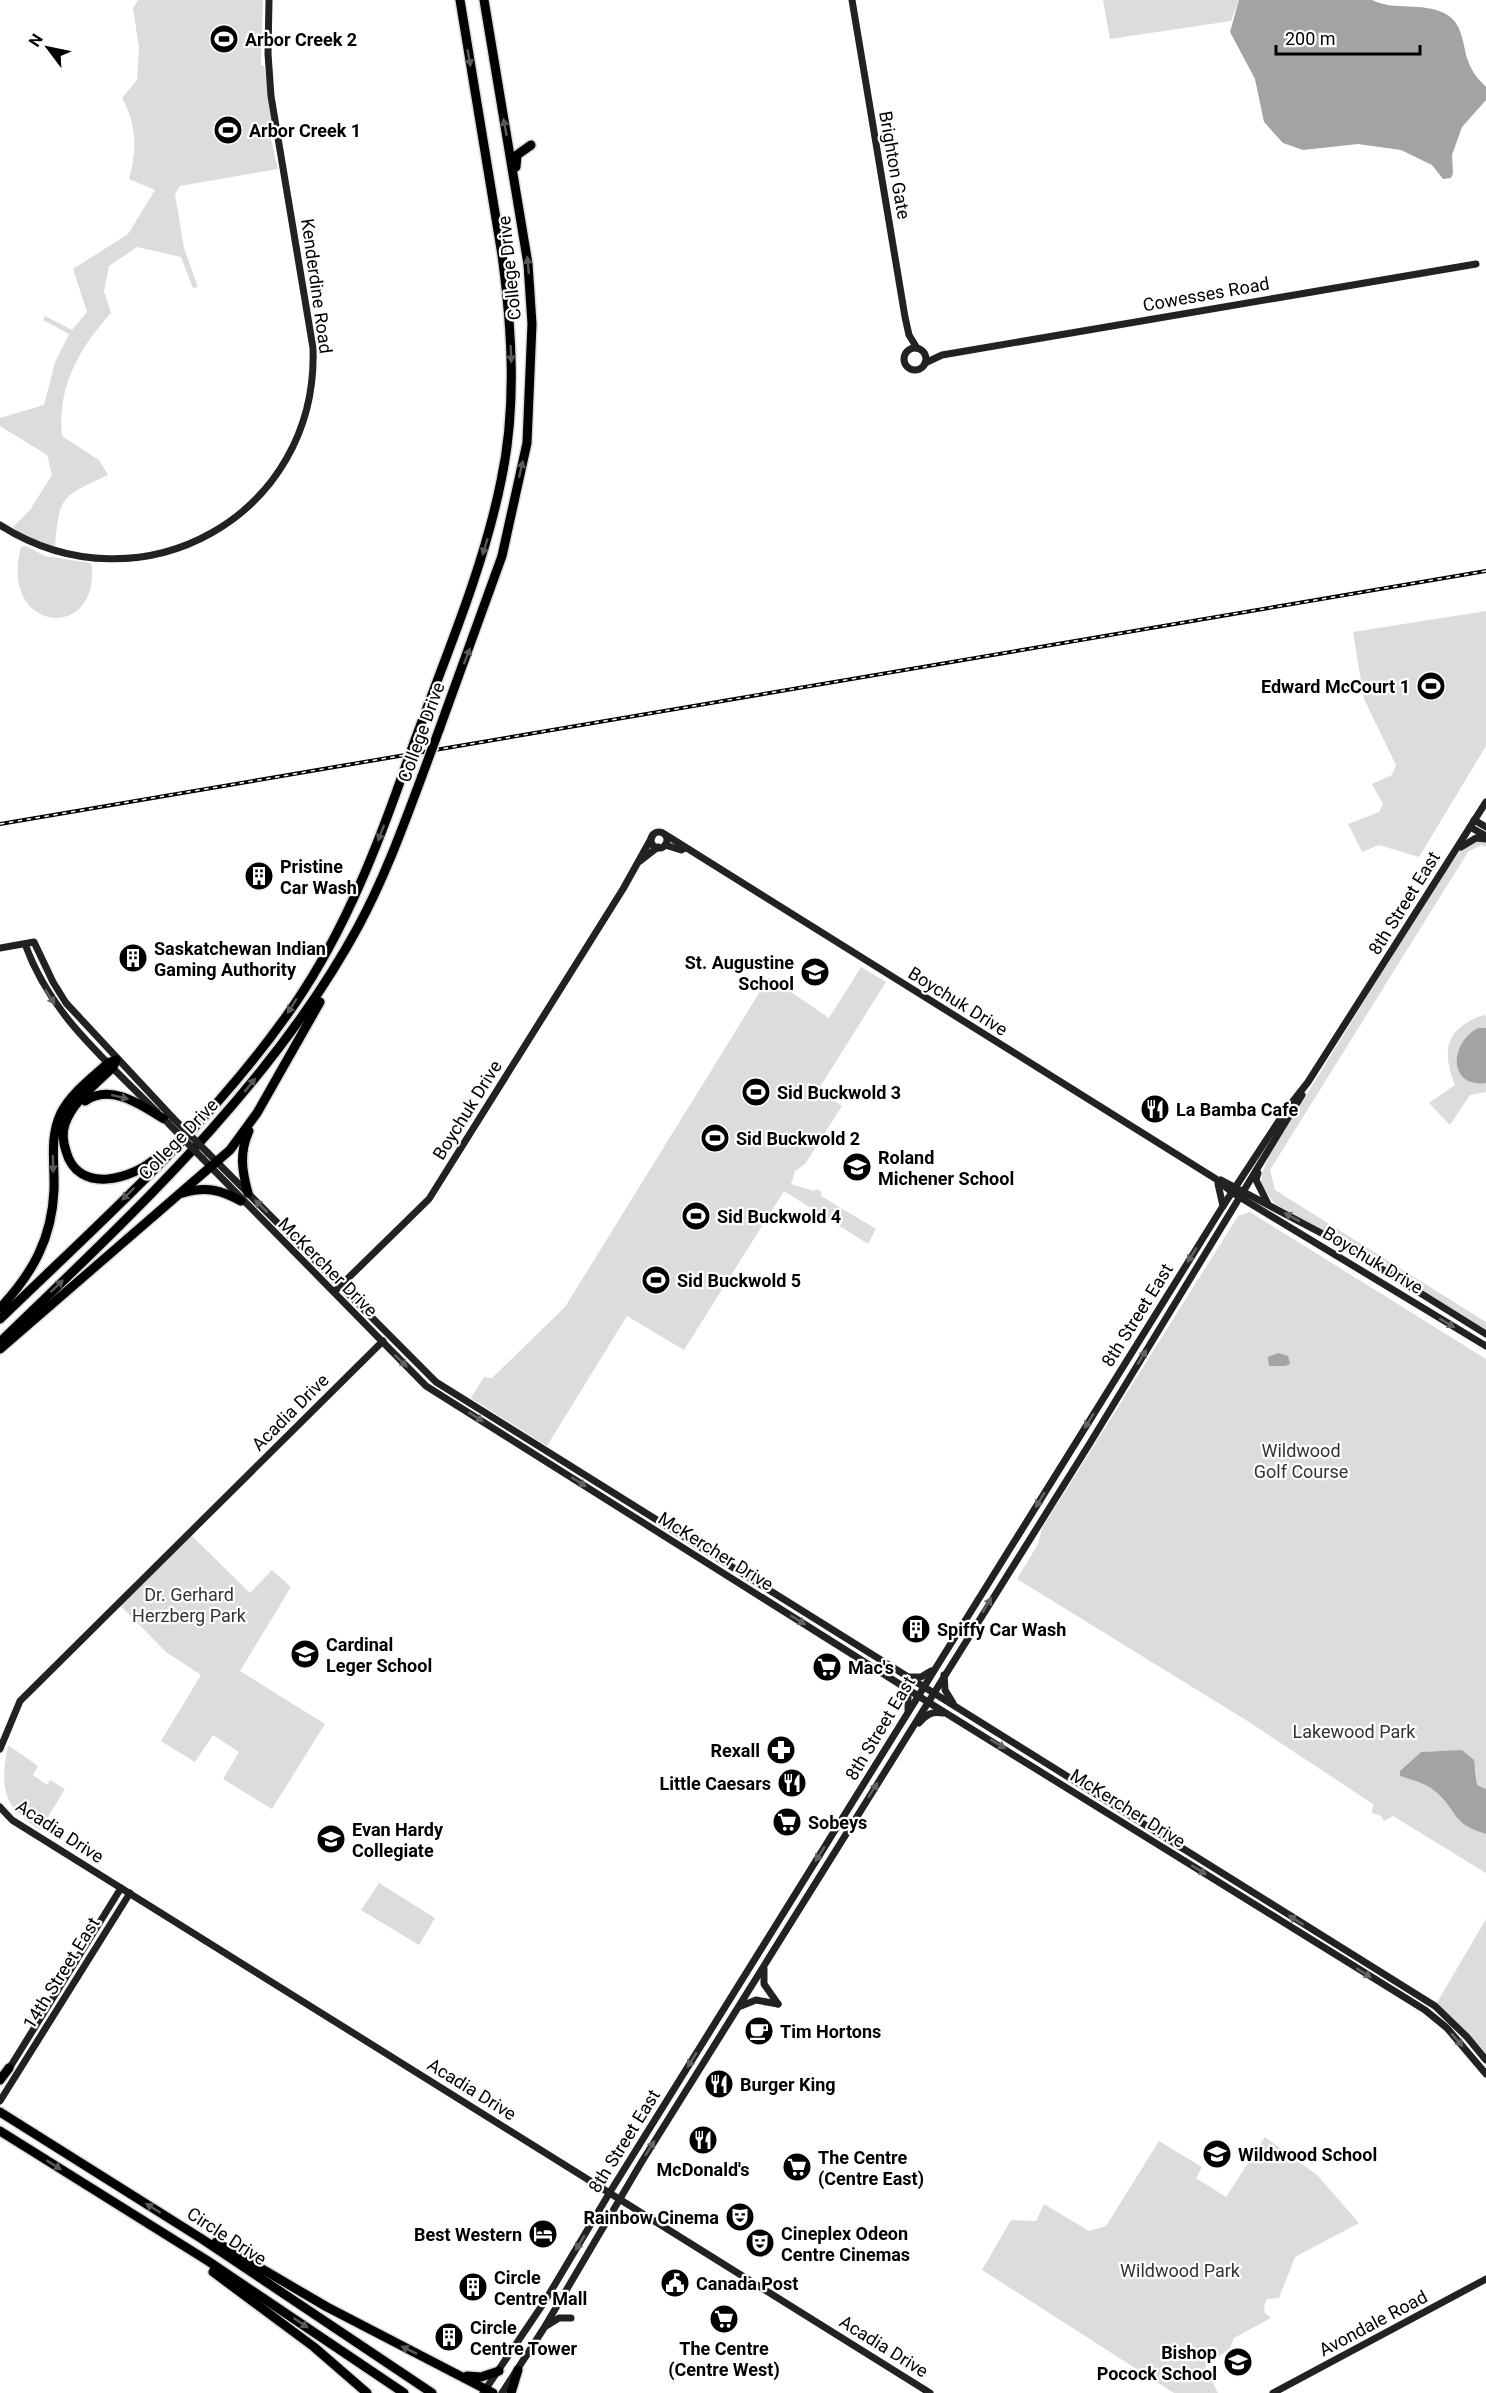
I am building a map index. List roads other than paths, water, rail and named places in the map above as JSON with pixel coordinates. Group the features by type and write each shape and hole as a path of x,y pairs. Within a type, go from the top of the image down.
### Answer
{"highway":[{"name":"College Drive","path":"0,1319 142,1180 212,1107 287,1015 357,891 416,740 493,518 502,479 511,398 511,357 504,265 460,0"},
{"name":"College Drive","path":"0,1342 83,1261 224,1115 291,1034 358,927 380,882 422,776 502,556 527,443 532,324 528,264 484,0"},
{"path":"516,184 517,155 531,145"},
{"path":"248,1193 241,1164 243,1144 257,1113 336,973 358,927"},
{"path":"112,1063 75,1107 63,1131 63,1141 68,1158 86,1176 114,1180 134,1174 152,1162 212,1107"},
{"path":"0,1308 17,1290 33,1265 50,1230 54,1190 53,1143 62,1111 112,1063"},
{"path":"75,1107 91,1097 109,1094 137,1102 168,1120"},
{"path":"0,1349 213,1165 237,1142 257,1113"},
{"path":"180,1194 193,1190 222,1190 241,1201"},
{"path":"0,2082 9,2068"},
{"name":"Circle Drive","path":"0,2112 202,2239 432,2393"},
{"name":"Circle Drive","path":"2,2132 147,2222 404,2393"},
{"path":"147,2222 158,2233 275,2316 367,2393"},
{"path":"202,2239 218,2242 327,2307 462,2375 487,2392"},
{"path":"511,2393 518,2370"},
{"path":"462,2375 481,2377 499,2371"}],"main road":[{"name":"Kenderdine Road","path":"0,525 34,544 74,557 99,560 152,557 201,540 227,524 257,499 288,458 306,413 312,379 313,348 271,96 267,54 269,0"},
{"name":"Brighton Gate","path":"852,0 909,334 907,351"},
{"name":"Cowesses Road","path":"925,363 942,355 1476,264"},
{"name":"Brighton Gate","path":"909,334 920,350"},
{"name":"Cowesses Road","path":"920,350 942,355"},
{"path":"920,350 925,363 917,370 907,368 903,358 907,351 920,350"},
{"name":"8th Street East","path":"487,2392 907,1716 923,1686 1223,1206 1239,1193 1259,1168 1308,1082 1486,802"},
{"path":"1472,824 1486,827"},
{"path":"1472,824 1486,837"},
{"path":"658,832 666,835 661,846 653,843 652,837 658,832"},
{"name":"Boychuk Drive","path":"666,835 1217,1181 1239,1193 1268,1204 1361,1255 1486,1334"},
{"name":"Boychuk Drive","path":"333,1293 429,1199 640,861 652,837"},
{"path":"1446,866 1466,843 1476,838 1486,837"},
{"name":"Boychuk Drive","path":"640,861 661,846 681,850 685,848"},
{"name":"McKercher Drive","path":"112,1063 66,1003 49,975 34,942 25,944 33,967 53,1002 202,1158 248,1193 436,1382 1435,2006 1486,2060"},
{"path":"0,948 25,944"},
{"name":"8th Street East","path":"502,2393 944,1673 1090,1443 1233,1209 1239,1193 1286,1110 1308,1082"},
{"name":"McKercher Drive","path":"168,1120 208,1153 213,1165 241,1201 426,1386 918,1696 1425,2010 1447,2028 1486,2074"},
{"path":"1259,1168 1256,1180 1268,1204"},
{"path":"1217,1181 1223,1206"},
{"name":"Boychuk Drive","path":"1239,1193 1254,1205 1486,1346"},
{"path":"1233,1209 1254,1205"},
{"name":"Acadia Drive","path":"0,1749 15,1708 21,1700 388,1336"},
{"path":"907,1677 924,1676 935,1667"},
{"path":"944,1673 945,1691 959,1709"},
{"path":"904,1687 908,1696 907,1716"},
{"path":"905,1738 926,1715 935,1712 948,1714"},
{"name":"Acadia Drive","path":"0,1807 12,1820 930,2393"},
{"name":"14th Street East","path":"9,2068 121,1888"},
{"name":"14th Street East","path":"0,2100 130,1893"},
{"path":"738,2007 756,2000 778,2004 764,1984 765,1964"},
{"name":"Avondale Road","path":"1274,2393 1486,2279"},
{"path":"544,2328 559,2318 571,2318"}],"railway":[{"path":"0,824 1486,571"}],"place":[{"name":"Arbor Creek 2","path":"224,39"},
{"name":"Arbor Creek 1","path":"228,130"},
{"name":"Edward McCourt 1","path":"1431,686"},
{"name":"Pristine Car Wash","path":"259,876"},
{"name":"Saskatchewan Indian Gaming Authority","path":"133,958"},
{"name":"St. Augustine School","path":"815,972"},
{"name":"Sid Buckwold 3","path":"756,1092"},
{"name":"La Bamba Cafe","path":"1155,1109"},
{"name":"Sid Buckwold 2","path":"715,1138"},
{"name":"Roland Michener School","path":"857,1167"},
{"name":"Sid Buckwold 4","path":"696,1216"},
{"name":"Sid Buckwold 5","path":"656,1280"},
{"name":"Spiffy Car Wash","path":"916,1629"},
{"name":"Cardinal Leger School","path":"305,1654"},
{"name":"Mac's","path":"827,1667"},
{"name":"Rexall","path":"781,1750"},
{"name":"Little Caesars","path":"792,1783"},
{"name":"Sobeys","path":"787,1822"},
{"name":"Evan Hardy Collegiate","path":"331,1839"},
{"name":"Tim Hortons","path":"759,2031"},
{"name":"Burger King","path":"719,2084"},
{"name":"McDonald's","path":"703,2140"},
{"name":"Wildwood School","path":"1217,2154"},
{"name":"The Centre (Centre East)","path":"797,2167"},
{"name":"Rainbow Cinema","path":"740,2217"},
{"name":"Best Western","path":"543,2234"},
{"name":"Cineplex Odeon Centre Cinemas","path":"760,2243"},
{"name":"Canada Post","path":"675,2283"},
{"name":"Circle Centre Mall","path":"473,2287"},
{"name":"The Centre (Centre West)","path":"724,2319"},
{"name":"Circle Centre Tower","path":"449,2337"},
{"name":"Bishop Pocock School","path":"1238,2362"}],"park label":[{"name":"Wildwood Golf Course","path":"1301,1460"},
{"name":"Dr. Gerhard Herzberg Park","path":"189,1604"},
{"name":"Lakewood Park","path":"1354,1731"},
{"name":"Wildwood Park","path":"1180,2270"}]}
